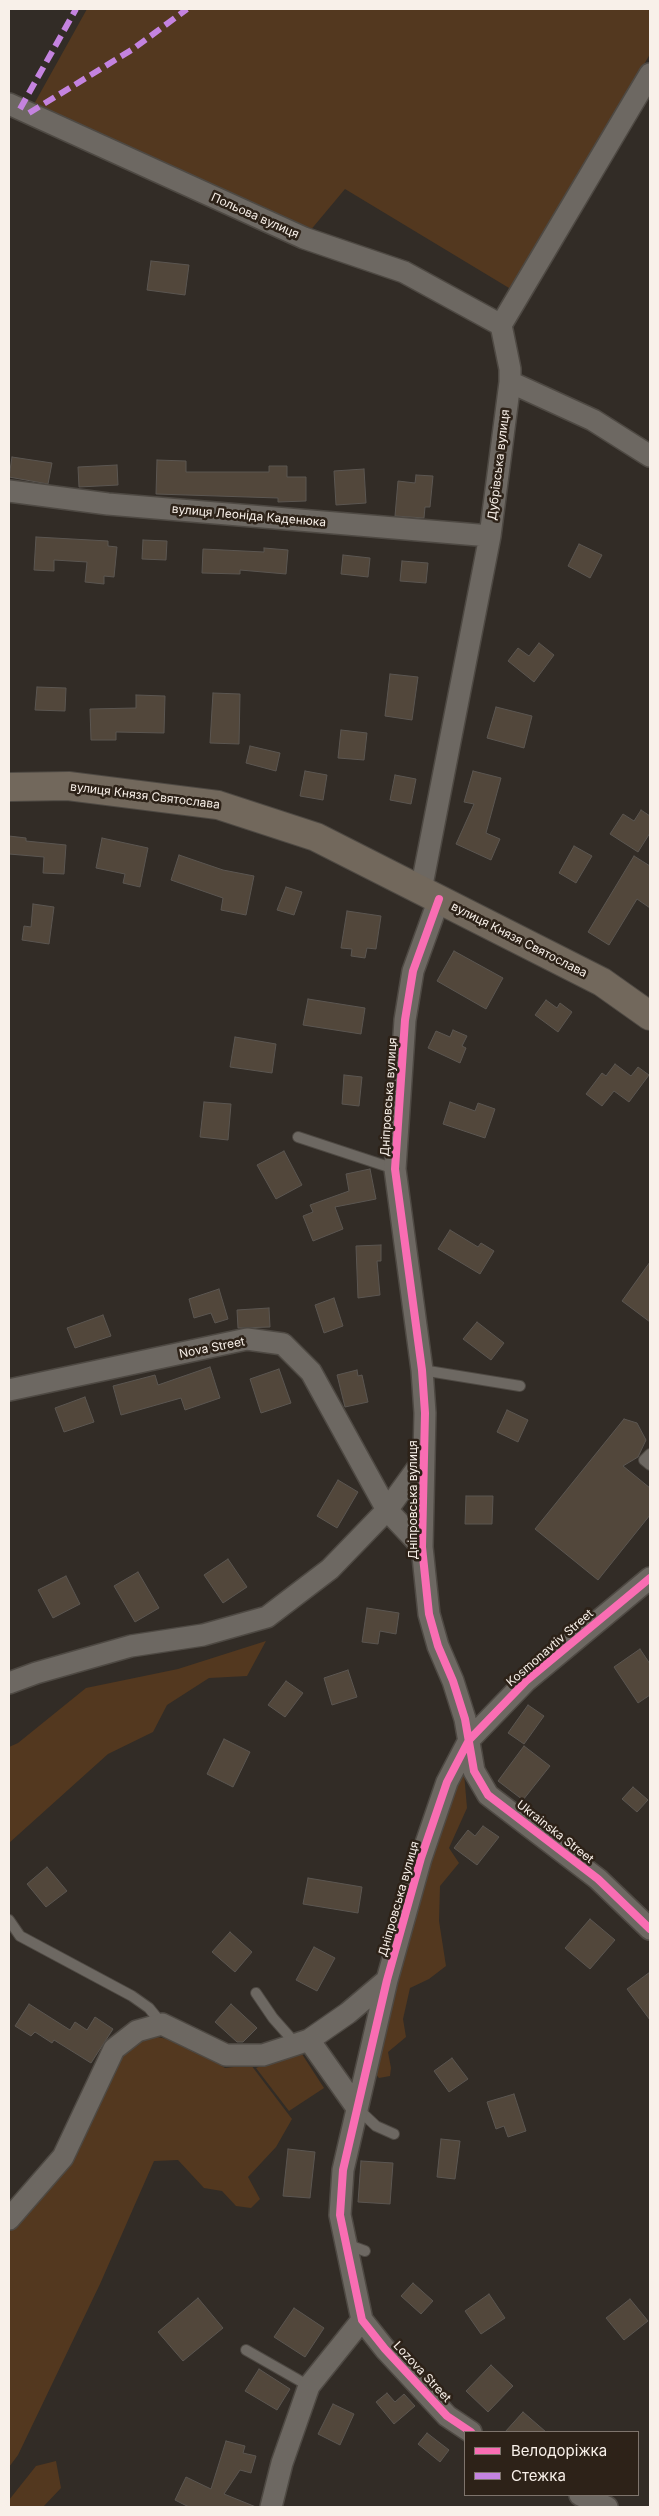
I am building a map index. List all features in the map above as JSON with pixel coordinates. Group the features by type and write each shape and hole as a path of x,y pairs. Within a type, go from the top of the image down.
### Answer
{"main road":[{"name":"вулиця Князя Святослава","path":"9,787 68,786 218,804 316,837 602,982 650,1016"}],"street":[{"path":"502,326 650,74"},
{"name":"Польова вулиця","path":"9,104 304,238 404,272 502,326"},
{"name":"Дубрівська вулиця","path":"430,894 490,536 510,382 510,369 502,326"},
{"path":"510,382 593,420 650,456"},
{"name":"вулиця Леоніда Каденюка","path":"9,491 108,504 490,536"},
{"name":"Дніпровська вулиця","path":"362,2320 340,2215 343,2170 387,1980 424,1849 447,1782 469,1740 463,1711 438,1646 429,1614 422,1547 425,1413 422,1370 395,1169 405,1020 413,971 430,894"},
{"name":"Nova Street","path":"9,1390 247,1340 283,1344 311,1372 387,1510 422,1547"},
{"path":"9,1683 36,1673 131,1646 203,1635 267,1617 330,1570 387,1510 424,1459"},
{"name":"Kosmonavtiv Street","path":"469,1740 526,1681 650,1578"},
{"name":"Ukrainska Street","path":"469,1740 474,1771 488,1795 598,1879 650,1929"},
{"path":"9,2219 63,2158 114,2049 137,2032 162,2024 226,2055 263,2055 302,2042 348,2013 387,1980"},
{"path":"302,2042 357,2108"},
{"path":"271,2507 282,2463 309,2386 362,2320"},
{"name":"Lozova Street","path":"362,2320 385,2349 448,2416 470,2431"},
{"path":"582,2496 607,2507"}],"lane":[{"path":"298,1137 395,1169"},
{"path":"422,1370 520,1386"},
{"path":"650,1454 644,1460 650,1465"},
{"path":"9,1920 20,1936 132,1996 149,2008 162,2024"},
{"path":"256,1993 273,2018 302,2042"},
{"path":"357,2108 376,2126 394,2134"},
{"path":"345,2244 365,2251"},
{"path":"246,2350 309,2386"}],"shaded area":[{"path":"87,9 650,9 650,54 514,291 345,189 304,238 29,113"},
{"path":"266,1641 247,1676 209,1678 167,1705 153,1732 108,1754 9,1843 9,1747 18,1743 86,1688 178,1669"},
{"path":"464,1773 467,1808 449,1848 459,1863 440,1886 439,1921 446,1966 429,1979 410,1988 403,2019 406,2037 388,2052 391,2068 390,2076 379,2078 372,2070 393,1981 453,1786"},
{"path":"153,2036 176,2041 200,2052 225,2068 251,2065 292,2119 276,2147 248,2177 260,2199 251,2208 236,2206 222,2191 204,2188 178,2160 154,2161 100,2284 18,2455 9,2467 9,2233 121,2057 135,2043"},
{"path":"300,2051 324,2088 289,2111 256,2068"},
{"path":"56,2461 61,2488 43,2507 9,2507 9,2500 36,2466"}],"building":[{"path":"151,261 189,265 185,295 147,290"},
{"path":"12,457 52,463 48,484 9,477"},
{"path":"157,460 186,461 186,472 269,472 269,466 287,466 287,477 306,477 306,501 278,502 278,498 156,494"},
{"path":"117,465 118,485 79,487 78,467"},
{"path":"364,469 366,503 336,505 334,471"},
{"path":"416,475 433,476 430,507 425,507 424,518 395,516 398,481 415,483"},
{"path":"36,537 108,541 108,546 117,547 114,577 104,576 104,584 85,582 87,562 54,560 54,571 34,570"},
{"path":"143,540 167,541 166,560 142,559"},
{"path":"579,544 602,555 590,578 568,566"},
{"path":"264,548 288,550 286,574 240,570 240,574 202,573 203,549 264,552"},
{"path":"343,555 370,558 368,577 341,574"},
{"path":"402,561 428,563 426,583 400,581"},
{"path":"539,643 554,655 534,682 508,661 518,648 529,656"},
{"path":"390,674 418,677 412,720 385,716"},
{"path":"37,687 66,688 65,711 35,710"},
{"path":"213,693 240,694 239,744 210,743"},
{"path":"136,695 165,696 164,733 116,732 116,740 91,740 90,709 136,708"},
{"path":"496,707 532,716 524,748 487,738"},
{"path":"341,730 367,733 364,760 338,758"},
{"path":"250,746 280,753 276,771 246,763"},
{"path":"305,771 327,775 323,800 300,796"},
{"path":"473,771 501,778 486,833 500,839 491,860 456,844 474,804 464,802"},
{"path":"395,775 416,779 411,804 390,800"},
{"path":"641,810 650,816 650,833 638,852 610,834 623,814 634,821"},
{"path":"9,836 26,838 26,841 66,845 64,874 43,873 44,857 9,854"},
{"path":"102,838 148,848 140,887 123,883 125,874 96,868"},
{"path":"574,846 592,856 576,883 559,873"},
{"path":"179,855 223,870 254,876 246,915 221,910 223,898 171,880"},
{"path":"634,856 650,866 650,908 637,899 609,945 588,932"},
{"path":"286,887 302,892 294,915 277,910"},
{"path":"33,904 54,907 49,944 22,940 24,926 31,927"},
{"path":"347,911 381,916 376,949 367,948 365,958 351,956 352,949 341,948"},
{"path":"454,951 503,978 486,1009 437,981"},
{"path":"308,999 365,1008 361,1034 303,1025"},
{"path":"546,1000 557,1008 560,1003 572,1012 558,1032 535,1015"},
{"path":"453,1030 467,1036 462,1046 466,1048 460,1063 428,1048 436,1031 450,1037"},
{"path":"235,1037 276,1044 272,1073 230,1067"},
{"path":"615,1064 631,1076 638,1067 649,1075 629,1102 614,1091 602,1106 586,1094 602,1073 606,1076"},
{"path":"344,1075 362,1077 359,1106 342,1104"},
{"path":"204,1102 231,1104 228,1140 200,1137"},
{"path":"450,1102 475,1111 478,1103 495,1109 485,1138 443,1124"},
{"path":"284,1151 302,1185 276,1199 257,1165"},
{"path":"370,1169 376,1199 335,1207 343,1229 313,1241 303,1216 313,1212 310,1205 349,1191 346,1174"},
{"path":"450,1230 478,1247 481,1243 494,1251 480,1274 438,1249"},
{"path":"381,1245 381,1261 377,1261 380,1295 358,1298 356,1246"},
{"path":"650,1262 650,1322 622,1301"},
{"path":"219,1289 228,1319 215,1323 211,1313 194,1318 189,1299"},
{"path":"334,1298 343,1326 324,1333 315,1305"},
{"path":"269,1308 270,1327 238,1328 237,1310"},
{"path":"103,1315 111,1336 75,1348 67,1328"},
{"path":"477,1322 504,1343 491,1360 463,1339"},
{"path":"210,1367 220,1398 185,1410 181,1398 121,1415 113,1386 155,1375 158,1385"},
{"path":"279,1369 291,1403 261,1413 250,1379"},
{"path":"357,1370 358,1376 362,1375 368,1402 345,1407 337,1375"},
{"path":"85,1397 94,1422 64,1432 55,1408"},
{"path":"507,1410 528,1420 518,1442 497,1432"},
{"path":"624,1419 637,1423 646,1440 638,1457 623,1466 650,1488 650,1515 598,1580 535,1529"},
{"path":"338,1480 358,1492 337,1528 317,1516"},
{"path":"466,1496 493,1496 492,1524 465,1524"},
{"path":"228,1559 247,1587 223,1603 204,1575"},
{"path":"138,1572 159,1608 135,1622 114,1586"},
{"path":"66,1576 80,1604 53,1618 38,1590"},
{"path":"367,1608 399,1613 396,1634 380,1631 378,1644 362,1642"},
{"path":"640,1649 650,1664 650,1695 638,1703 614,1667"},
{"path":"348,1670 357,1697 332,1705 324,1678"},
{"path":"286,1681 303,1693 285,1717 268,1705"},
{"path":"528,1705 544,1716 524,1744 508,1733"},
{"path":"224,1739 250,1752 233,1787 207,1774"},
{"path":"524,1746 550,1766 523,1800 498,1781"},
{"path":"633,1787 648,1800 637,1812 622,1799"},
{"path":"483,1826 499,1837 477,1865 454,1848 468,1830 475,1836"},
{"path":"47,1867 67,1891 46,1907 27,1884"},
{"path":"308,1878 362,1887 358,1913 303,1904"},
{"path":"590,1919 615,1940 590,1969 565,1948"},
{"path":"230,1932 252,1952 235,1972 212,1952"},
{"path":"314,1947 335,1958 317,1991 296,1980"},
{"path":"650,1972 650,2020 627,1989"},
{"path":"29,2004 70,2030 75,2022 87,2030 95,2017 113,2029 91,2063 54,2040 52,2043 35,2032 31,2036 15,2026"},
{"path":"231,2004 257,2028 243,2042 237,2042 215,2022"},
{"path":"452,2058 468,2079 449,2092 434,2071"},
{"path":"514,2094 526,2131 508,2137 504,2126 496,2129 487,2102"},
{"path":"441,2139 460,2141 455,2179 437,2177"},
{"path":"288,2149 315,2152 310,2198 283,2196"},
{"path":"361,2161 393,2163 390,2204 358,2202"},
{"path":"413,2283 433,2301 421,2314 401,2296"},
{"path":"489,2294 505,2318 481,2334 465,2311"},
{"path":"198,2298 223,2328 183,2361 158,2332"},
{"path":"630,2299 648,2321 624,2340 606,2318"},
{"path":"294,2308 324,2328 305,2357 274,2337"},
{"path":"491,2365 513,2386 488,2412 466,2391"},
{"path":"259,2369 290,2389 277,2410 245,2391"},
{"path":"387,2393 395,2402 404,2394 415,2406 394,2424 376,2402"},
{"path":"333,2404 354,2414 340,2445 318,2434"},
{"path":"523,2412 545,2431 506,2431"},
{"path":"427,2433 449,2450 440,2462 418,2444"},
{"path":"226,2441 245,2446 243,2453 256,2456 251,2473 240,2470 224,2494 256,2507 189,2507 175,2500 186,2477 211,2489"}],"marked path":[{"path":"20,109 76,9"},
{"path":"29,113 133,49 187,9"}],"cycle path":[{"path":"439,899 413,971 405,1020 395,1169 422,1370 425,1413 422,1547 429,1614 438,1646 453,1681 465,1719 474,1771 488,1795 598,1879 650,1929"},
{"path":"470,2431 447,2416 385,2349 362,2320 340,2215 343,2170 387,1980 421,1858 447,1782 469,1740 526,1681 650,1578"}]}
